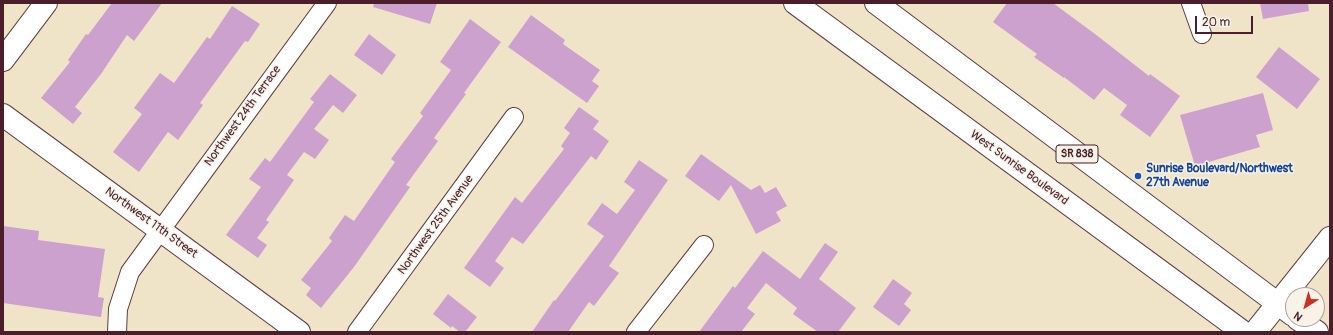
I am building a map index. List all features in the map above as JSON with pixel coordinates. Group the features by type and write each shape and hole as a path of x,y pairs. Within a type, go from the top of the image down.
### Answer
{"main road":[{"path":"3,60 46,3"},
{"name":"West Sunrise Boulevard","path":"795,3 1243,332"},
{"name":"SR 838","path":"876,3 1285,309"},
{"name":"Northwest 11th Street","path":"3,115 299,332"},
{"path":"1300,287 1330,238"},
{"path":"1255,332 1285,311"}],"street":[{"name":"Northwest 24th Terrace","path":"117,332 118,309 130,272 327,3"},
{"path":"1190,3 1202,34"},
{"name":"Northwest 25th Avenue","path":"357,332 514,117"},
{"path":"636,332 704,245"}],"building":[{"path":"112,3 162,3 134,41 127,35 101,74 75,107 82,113 73,124 41,98 70,62 68,60 86,34 88,35"},
{"path":"374,3 437,3 430,24 373,7"},
{"path":"1007,3 1053,3 1149,76 1150,74 1180,96 1150,137 1120,115 1127,105 1104,88 1094,100 1064,77 1034,57 1037,54 993,22"},
{"path":"1260,3 1308,3 1309,11 1263,19"},
{"path":"232,6 260,24 248,42 245,41 200,103 203,105 178,140 168,132 139,172 113,152 142,114 134,108 160,73 174,83 207,37 210,39"},
{"path":"531,15 565,40 563,44 600,70 592,81 599,86 587,103 508,47"},
{"path":"470,19 501,42 434,138 438,141 406,185 410,187 354,267 321,308 306,295 311,288 301,280 332,241 329,238 345,215 354,221 395,162 391,159 423,116 420,113 451,70 440,62"},
{"path":"369,34 396,55 382,75 354,55"},
{"path":"1279,47 1320,79 1297,109 1256,77"},
{"path":"330,74 357,95 343,113 333,105 314,129 329,140 315,159 304,152 287,175 294,180 266,220 269,222 257,238 267,245 258,258 226,235 261,187 249,179 265,158 270,162 314,102 310,99"},
{"path":"1263,93 1273,130 1256,135 1260,147 1195,166 1180,115"},
{"path":"579,107 599,121 593,129 609,141 596,160 591,156 523,244 512,237 495,261 504,268 490,287 464,268 515,197 522,203 564,149 561,146 570,133 564,128"},
{"path":"701,154 751,190 760,185 765,193 776,187 787,206 776,212 781,221 756,234 731,185 719,201 685,176"},
{"path":"639,160 668,180 609,266 619,273 594,306 589,302 568,332 532,332 554,300 555,301 604,236 587,224 602,203 617,214 635,190 624,182"},
{"path":"3,226 39,231 38,240 105,249 98,297 104,298 101,317 3,303"},
{"path":"825,243 838,252 819,279 856,308 838,332 818,332 793,314 797,308 766,283 747,308 755,314 741,332 699,332 733,286 735,288 763,251 800,279"},
{"path":"893,279 912,293 904,304 911,310 899,326 873,307"},
{"path":"448,294 477,317 465,332 460,332 452,326 451,328 433,314"}],"place":[{"name":"Sunrise Boulevard/Northwest 27th Avenue","path":"1138,176"}]}
